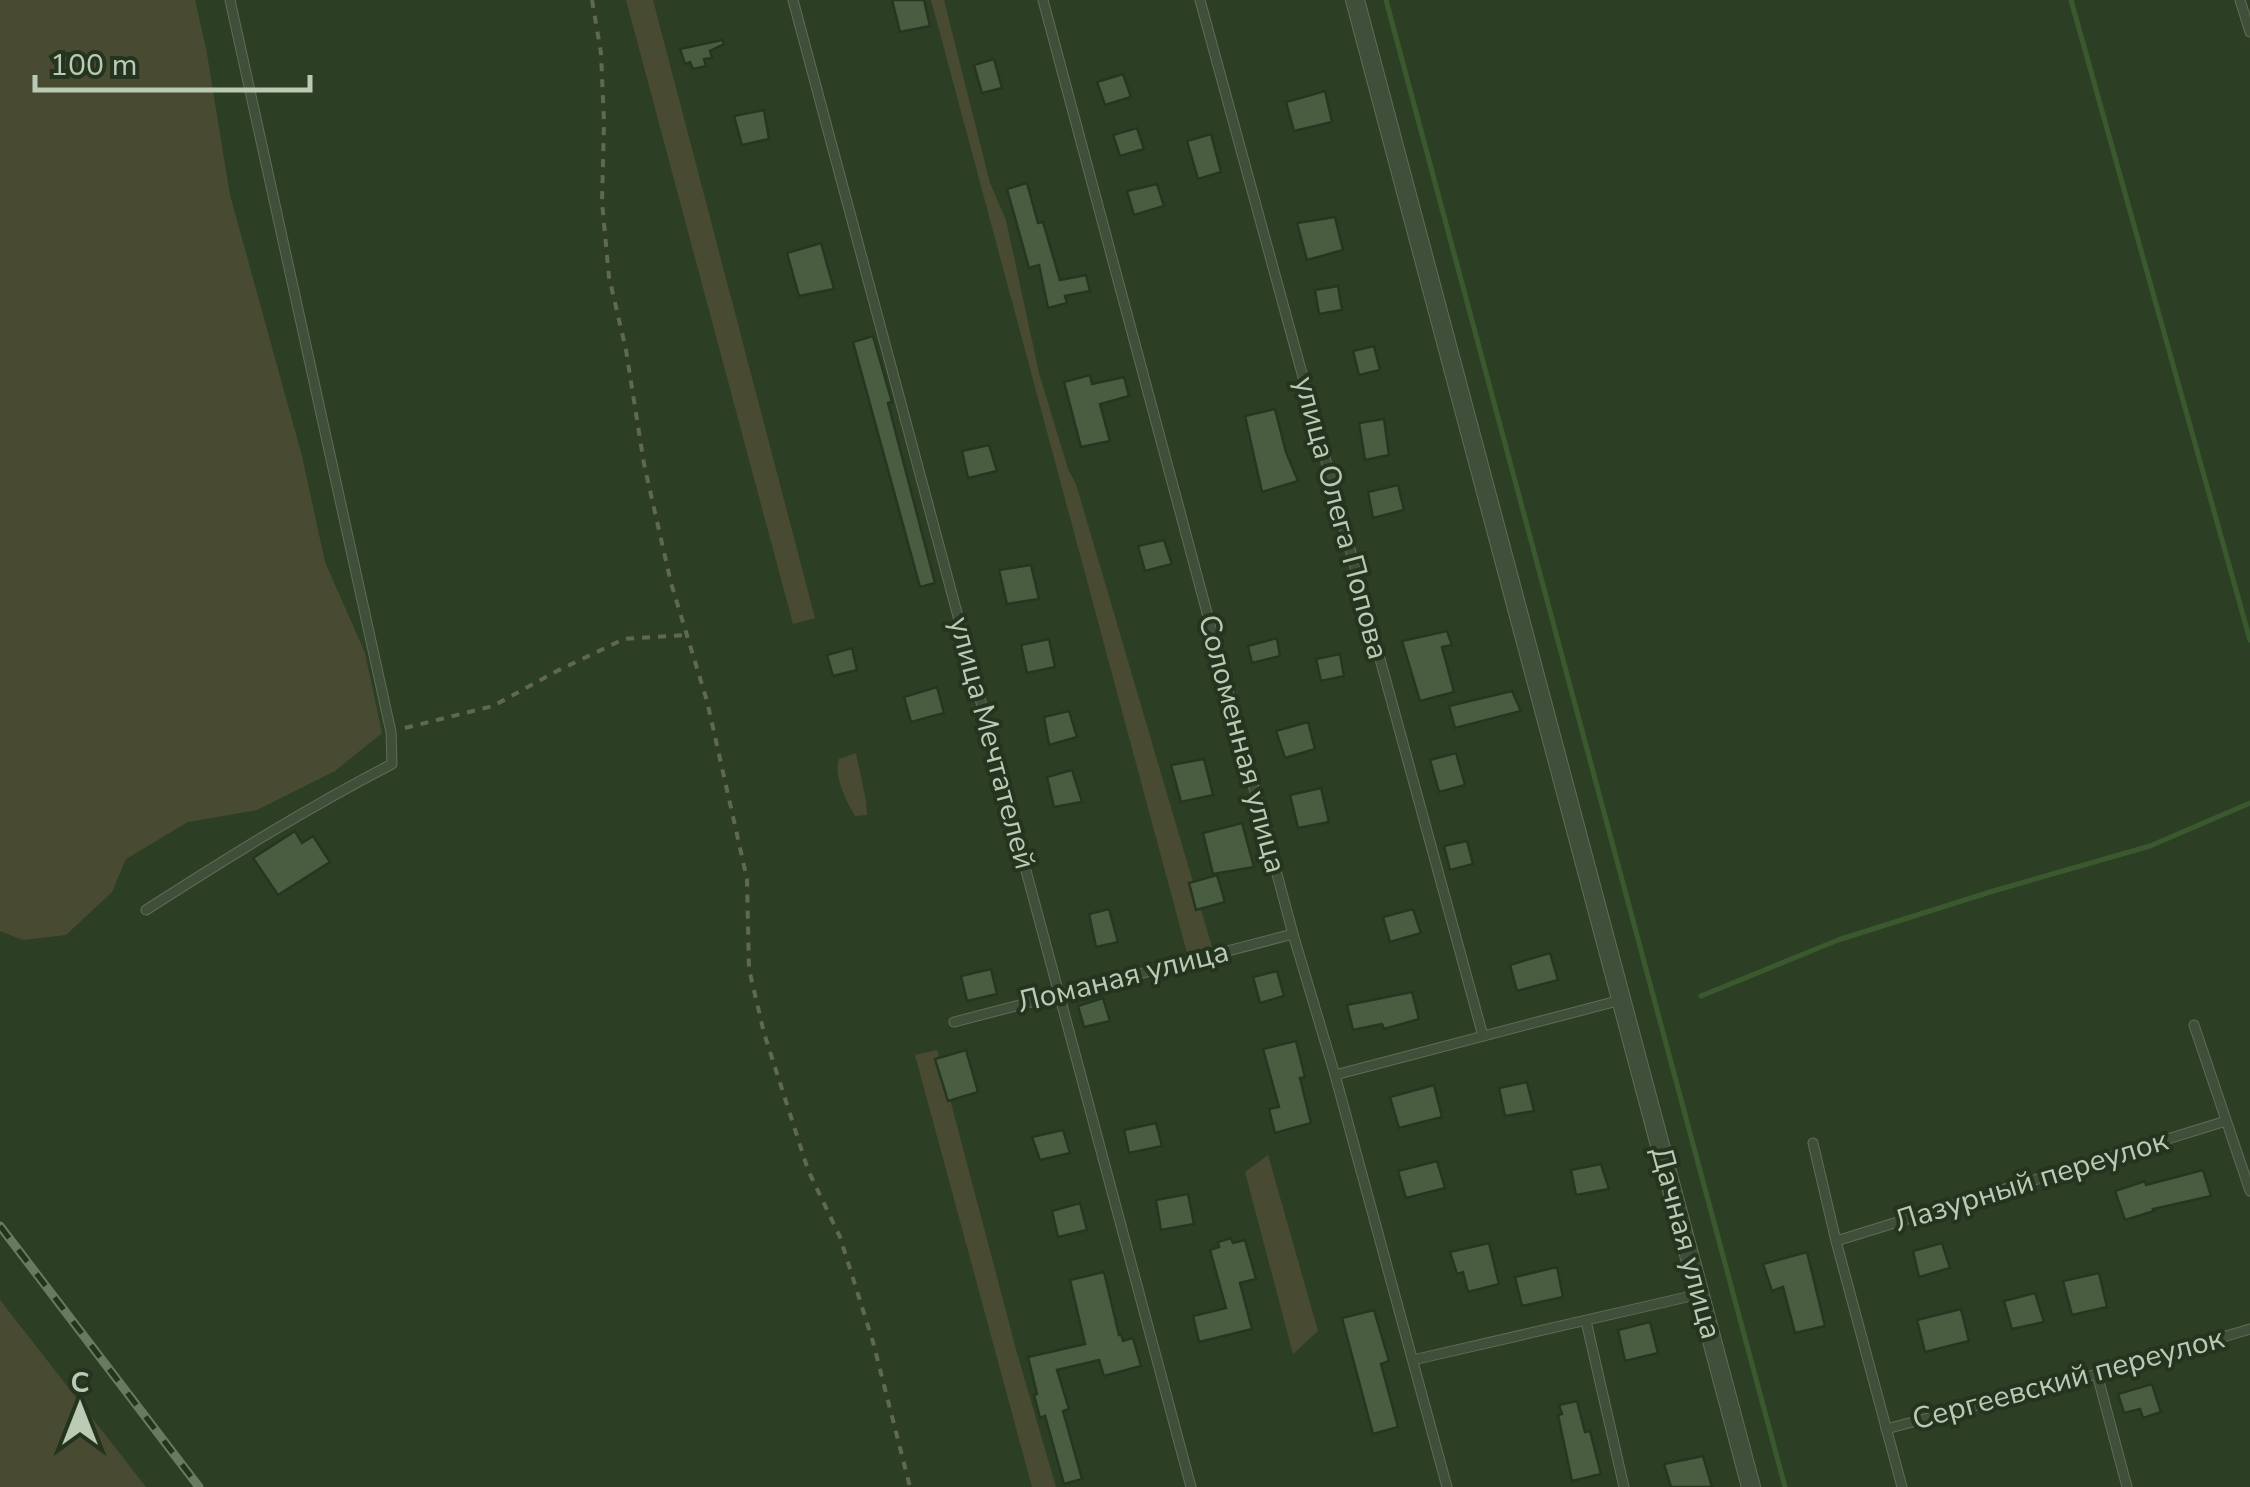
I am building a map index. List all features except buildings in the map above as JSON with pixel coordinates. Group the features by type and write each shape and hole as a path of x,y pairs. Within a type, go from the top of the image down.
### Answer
{"street":[{"name":"Дачная улица","path":"1355,0 1751,1487"}],"lane":[{"path":"146,910 246,846 392,764 392,732 230,0"},
{"name":"улица Мечтателей","path":"793,0 1192,1487"},
{"name":"Соломенная улица","path":"1042,0 1293,934 1448,1487"},
{"name":"улица Олега Попова","path":"1200,0 1482,1036"},
{"path":"2240,0 2250,32"},
{"name":"Ломаная улица","path":"954,1022 1293,934"},
{"path":"1334,1075 1621,1000"},
{"path":"2194,1026 2250,1191"},
{"name":"Лазурный переулок","path":"1836,1241 2226,1122"},
{"path":"1813,1142 1902,1487"},
{"path":"1413,1360 1700,1294"},
{"path":"1586,1321 1624,1487"},
{"name":"Сергеевский переулок","path":"1886,1429 2250,1329"},
{"path":"2097,1374 2127,1487"}],"path":[{"path":"592,0 601,54 602,202 609,277 671,583 706,701 748,879 749,969 764,1033 808,1170 840,1237 873,1342 910,1487"},
{"path":"392,732 493,706 624,640 687,635"}],"green space":[{"path":"0,0 195,0 230,195 302,456 325,562 365,653 382,733 335,771 257,810 188,822 126,859 112,892 66,935 23,940 0,931"},
{"path":"626,0 653,0 815,618 793,624"},
{"path":"931,0 944,0 990,183 1006,220 1039,373 1076,484 1212,947 1187,953"},
{"path":"856,753 867,815 855,816 841,788 838,765 839,759"},
{"path":"937,1050 1056,1487 1032,1487 915,1055"},
{"path":"1268,1155 1318,1331 1293,1354 1245,1172"},
{"path":"0,1300 146,1487 0,1487"}],"waterway":[{"path":"1386,0 1785,1487"},
{"path":"2071,0 2250,640"},
{"path":"1701,996 1838,940 2150,846 2250,803"}],"railway":[{"path":"0,1226 199,1487"}]}
